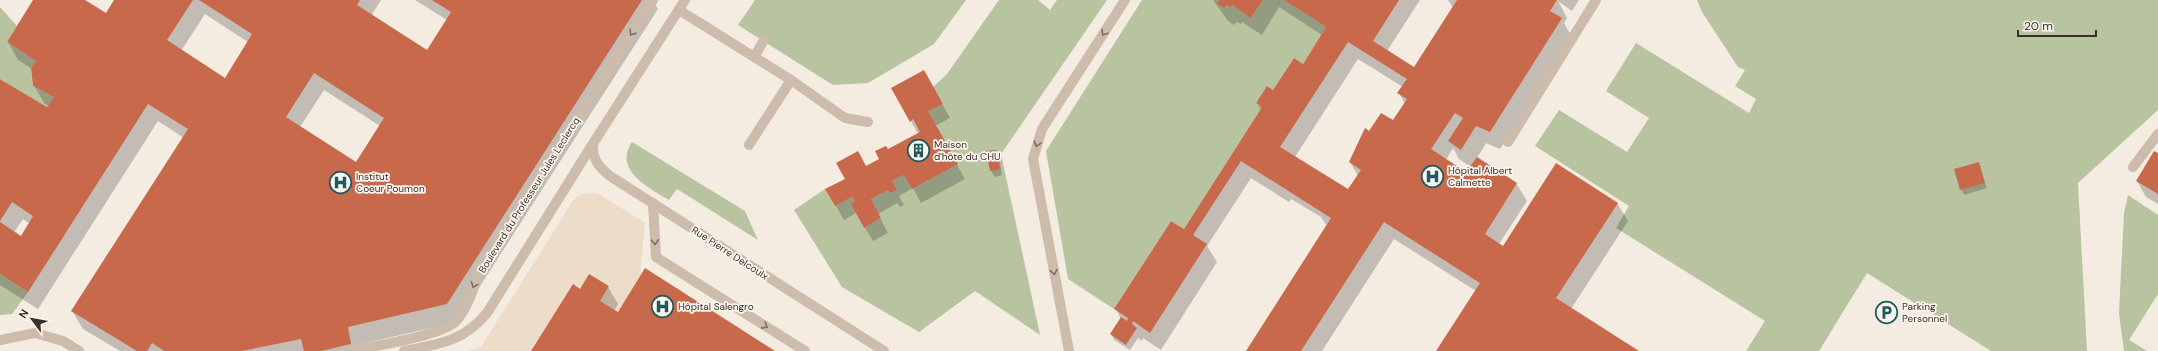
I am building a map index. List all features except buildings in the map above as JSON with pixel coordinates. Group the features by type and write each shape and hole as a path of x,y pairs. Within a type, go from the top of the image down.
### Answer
{"street":[{"name":"Boulevard du Professeur Jules Leclercq","path":"352,351 423,335 447,328 456,322 466,306 483,265 653,0"},
{"path":"404,351 448,342 461,336 477,324 487,313 594,142 686,0"},
{"path":"1068,351 1033,159 1042,129 1125,0"},
{"path":"1508,142 1596,0"},
{"path":"679,10 791,80 845,118 868,122"},
{"path":"754,57 764,40"},
{"path":"749,145 791,80"},
{"path":"2133,167 2158,134"},
{"name":"Rue Pierre Delcoulx","path":"594,142 592,149 594,158 603,171 884,351"},
{"path":"653,203 656,257 805,351"},
{"path":"0,340 35,333 63,341 79,351"}],"green space":[{"path":"755,0 966,0 934,44 868,83 833,85 738,25"},
{"path":"999,0 1038,0 1050,10 1057,0 1107,0 1001,154 1040,335 975,291 919,332 842,287 794,210 825,189 835,206 852,197 855,201 851,204 864,228 881,218 871,199 888,190 891,193 897,190 892,181 904,175 912,189 957,164 928,111 943,104 933,87 947,74"},
{"path":"1142,0 1219,0 1217,4 1224,8 1227,5 1230,7 1232,5 1251,18 1263,0 1284,0 1326,27 1303,64 1294,58 1273,90 1267,86 1256,103 1262,107 1184,229 1171,221 1114,309 1068,279 1046,151"},
{"path":"1697,0 2158,0 2158,110 2078,183 2087,351 1991,351 1867,273 1819,351 1746,351 1765,321 1616,228 1629,206 1535,146 1559,110 1627,152 1649,118 1606,91 1636,43 1749,113 1756,99 1735,86 1745,70 1738,67 1702,12"},
{"path":"0,7 17,26 7,42 36,61 31,68 33,86 54,97 47,107 0,79"},
{"path":"632,142 745,211 758,240 677,189 669,200 643,184 630,169 627,161 627,152"},
{"path":"2128,195 2158,215 2158,294 2129,340 2147,351 2124,351 2119,313 2124,213"},
{"path":"0,274 28,292 12,314 0,315"}],"shaded area":[{"path":"582,194 599,194 645,223 640,276 618,312 600,301 609,286 589,274 580,289 573,284 531,351 468,351 481,347 574,199"}],"place":[{"name":"Maison d'hôte du CHU","path":"919,150"},
{"name":"Hôpital Albert Calmette","path":"1432,176"},
{"name":"Institut Coeur Poumon","path":"340,182"},
{"name":"Hôpital Salengro","path":"663,306"},
{"name":"Parking Personnel","path":"1886,312"}]}
